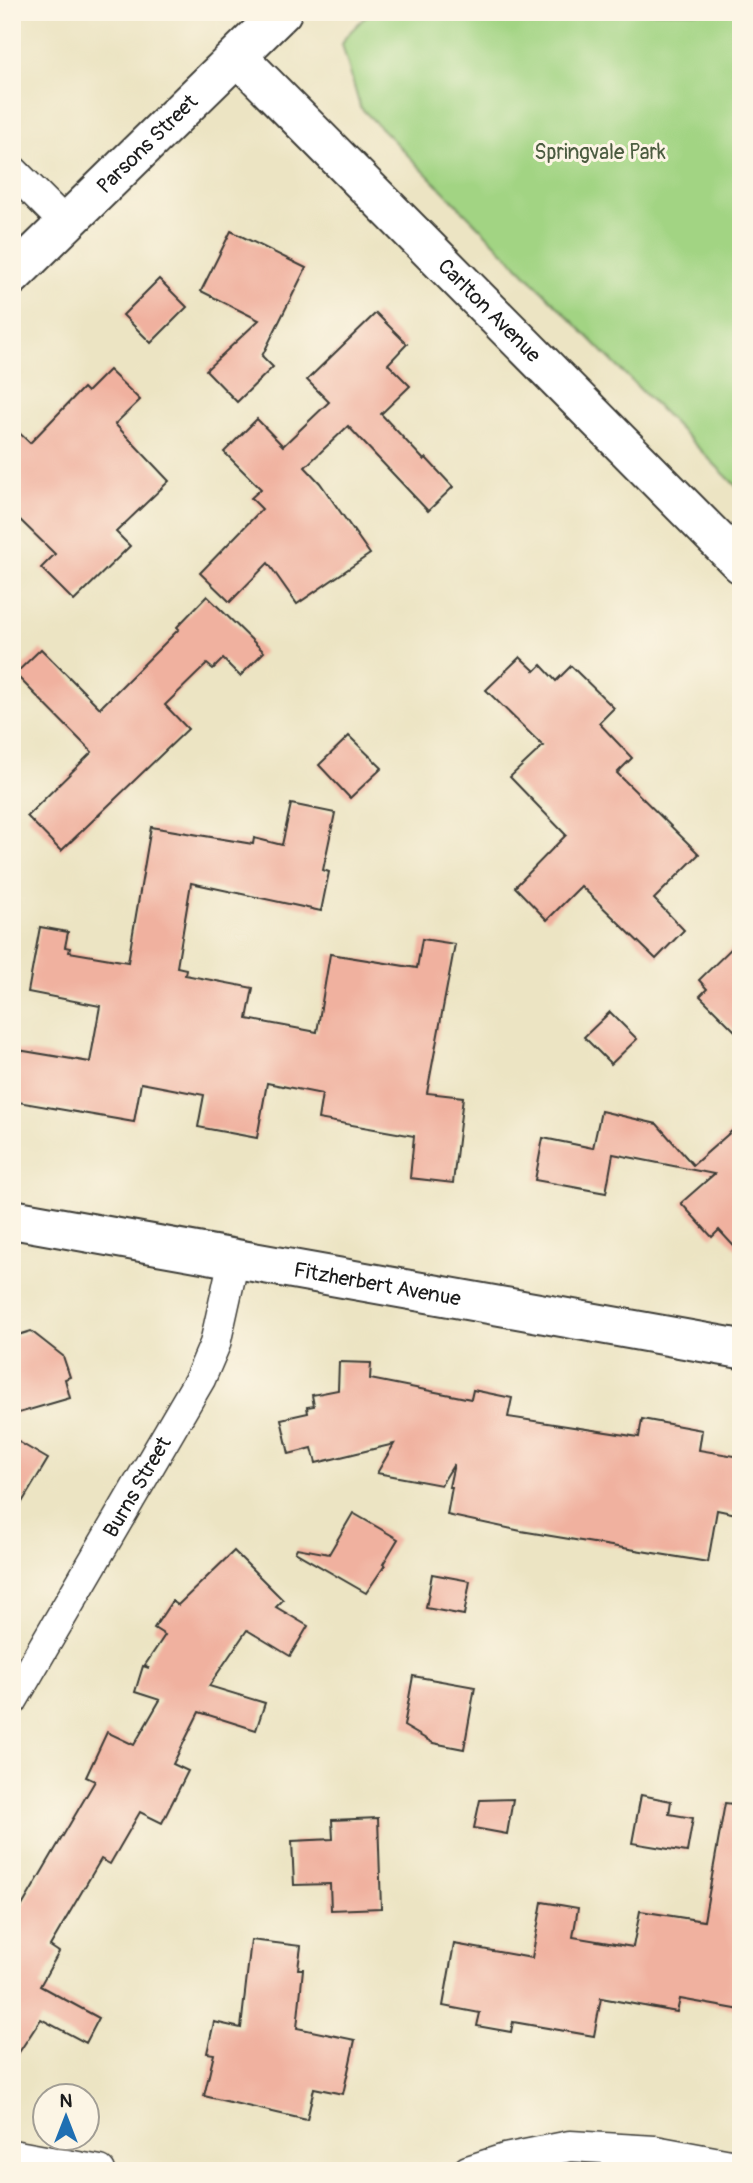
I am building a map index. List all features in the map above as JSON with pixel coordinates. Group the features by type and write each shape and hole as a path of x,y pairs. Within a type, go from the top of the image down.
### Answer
{"main road":[{"name":"Parsons Street","path":"12,276 282,12"},
{"name":"Carlton Avenue","path":"238,57 741,564"},
{"name":"Fitzherbert Avenue","path":"12,1219 741,1349"}],"street":[{"path":"12,170 65,223"},
{"name":"Burns Street","path":"12,1701 200,1379 215,1344 233,1259"},
{"path":"468,2171 505,2159 570,2146 655,2151 741,2167"},
{"path":"12,2155 100,2171"}],"green space":[{"name":"Springvale Park","path":"370,12 741,12 741,491 360,107 342,44 346,36"}],"building":[{"path":"231,231 306,268 262,356 273,367 237,402 206,370 259,320 201,291"},
{"path":"159,279 187,307 151,343 123,315"},
{"path":"376,313 407,344 388,364 410,386 381,414 453,487 428,511 348,426 305,467 320,483 370,554 297,604 268,563 230,602 200,573 262,509 251,498 261,489 224,452 257,419 283,446 329,402 307,380"},
{"path":"109,370 140,400 115,424 169,481 116,532 130,546 74,601 41,568 55,554 12,512 12,426 30,443 83,388 87,392"},
{"path":"207,596 264,652 240,676 223,659 213,669 207,664 165,705 188,729 61,851 27,816 92,752 15,674 41,649 100,708 179,629 177,627"},
{"path":"520,657 535,671 541,665 556,681 571,666 614,708 599,723 632,758 617,773 699,854 654,899 684,930 656,959 581,886 547,920 515,887 566,835 510,777 543,746 486,690"},
{"path":"349,736 382,768 350,798 319,765"},
{"path":"291,804 335,813 323,870 329,872 321,911 191,883 177,967 186,969 185,975 253,988 247,1019 317,1032 330,954 417,968 422,939 455,944 427,1093 463,1097 453,1183 410,1178 414,1136 318,1119 322,1094 267,1083 257,1138 198,1127 204,1095 141,1083 134,1122 12,1101 12,1049 90,1062 100,1006 28,992 40,927 68,932 65,947 70,948 69,952 128,962 151,827 253,844 254,838 282,845"},
{"path":"741,939 741,1037 700,996 707,989 699,980"},
{"path":"610,1012 637,1039 611,1064 584,1037"},
{"path":"601,1111 657,1124 693,1165 741,1123 741,1254 719,1230 712,1237 681,1203 714,1174 613,1154 606,1193 535,1180 543,1138 593,1148"},
{"path":"31,1331 63,1356 70,1377 65,1379 70,1398 12,1415 12,1337"},
{"path":"339,1362 371,1363 370,1379 471,1399 473,1390 512,1398 508,1417 639,1437 642,1419 702,1430 699,1450 741,1457 741,1515 717,1510 708,1562 521,1531 447,1515 454,1464 441,1485 377,1473 394,1444 316,1463 312,1448 289,1454 281,1419 308,1413 307,1407 314,1406 312,1395 338,1390"},
{"path":"12,1438 48,1459 12,1519"},
{"path":"353,1513 398,1539 366,1593 295,1552 297,1548 329,1554"},
{"path":"234,1551 283,1600 276,1607 308,1626 290,1656 247,1630 209,1686 265,1703 256,1730 199,1712 173,1764 188,1771 162,1823 140,1812 110,1864 101,1859 50,1946 59,1952 40,1986 99,2018 86,2043 41,2019 12,2063 12,1923 95,1781 86,1777 107,1732 134,1745 160,1700 135,1692 143,1666 149,1668 145,1665 165,1635 154,1628 172,1601 178,1605"},
{"path":"432,1574 470,1581 464,1615 426,1608"},
{"path":"413,1676 475,1687 464,1749 433,1743 404,1726"},
{"path":"641,1795 671,1801 669,1814 693,1818 687,1852 632,1843"},
{"path":"513,1799 507,1834 474,1828 480,1800"},
{"path":"725,1803 741,1805 741,2010 680,1999 677,2012 601,1998 594,2036 513,2022 511,2032 477,2026 480,2013 443,2006 454,1944 532,1958 542,1902 578,1908 573,1937 633,1947 640,1911 704,1921"},
{"path":"378,1818 381,1908 331,1910 330,1884 294,1885 292,1841 333,1839 332,1820"},
{"path":"251,1940 301,1946 298,1969 303,1969 297,2028 355,2040 343,2094 314,2088 307,2120 204,2096 214,2054 207,2053 214,2022 241,2028"}]}
